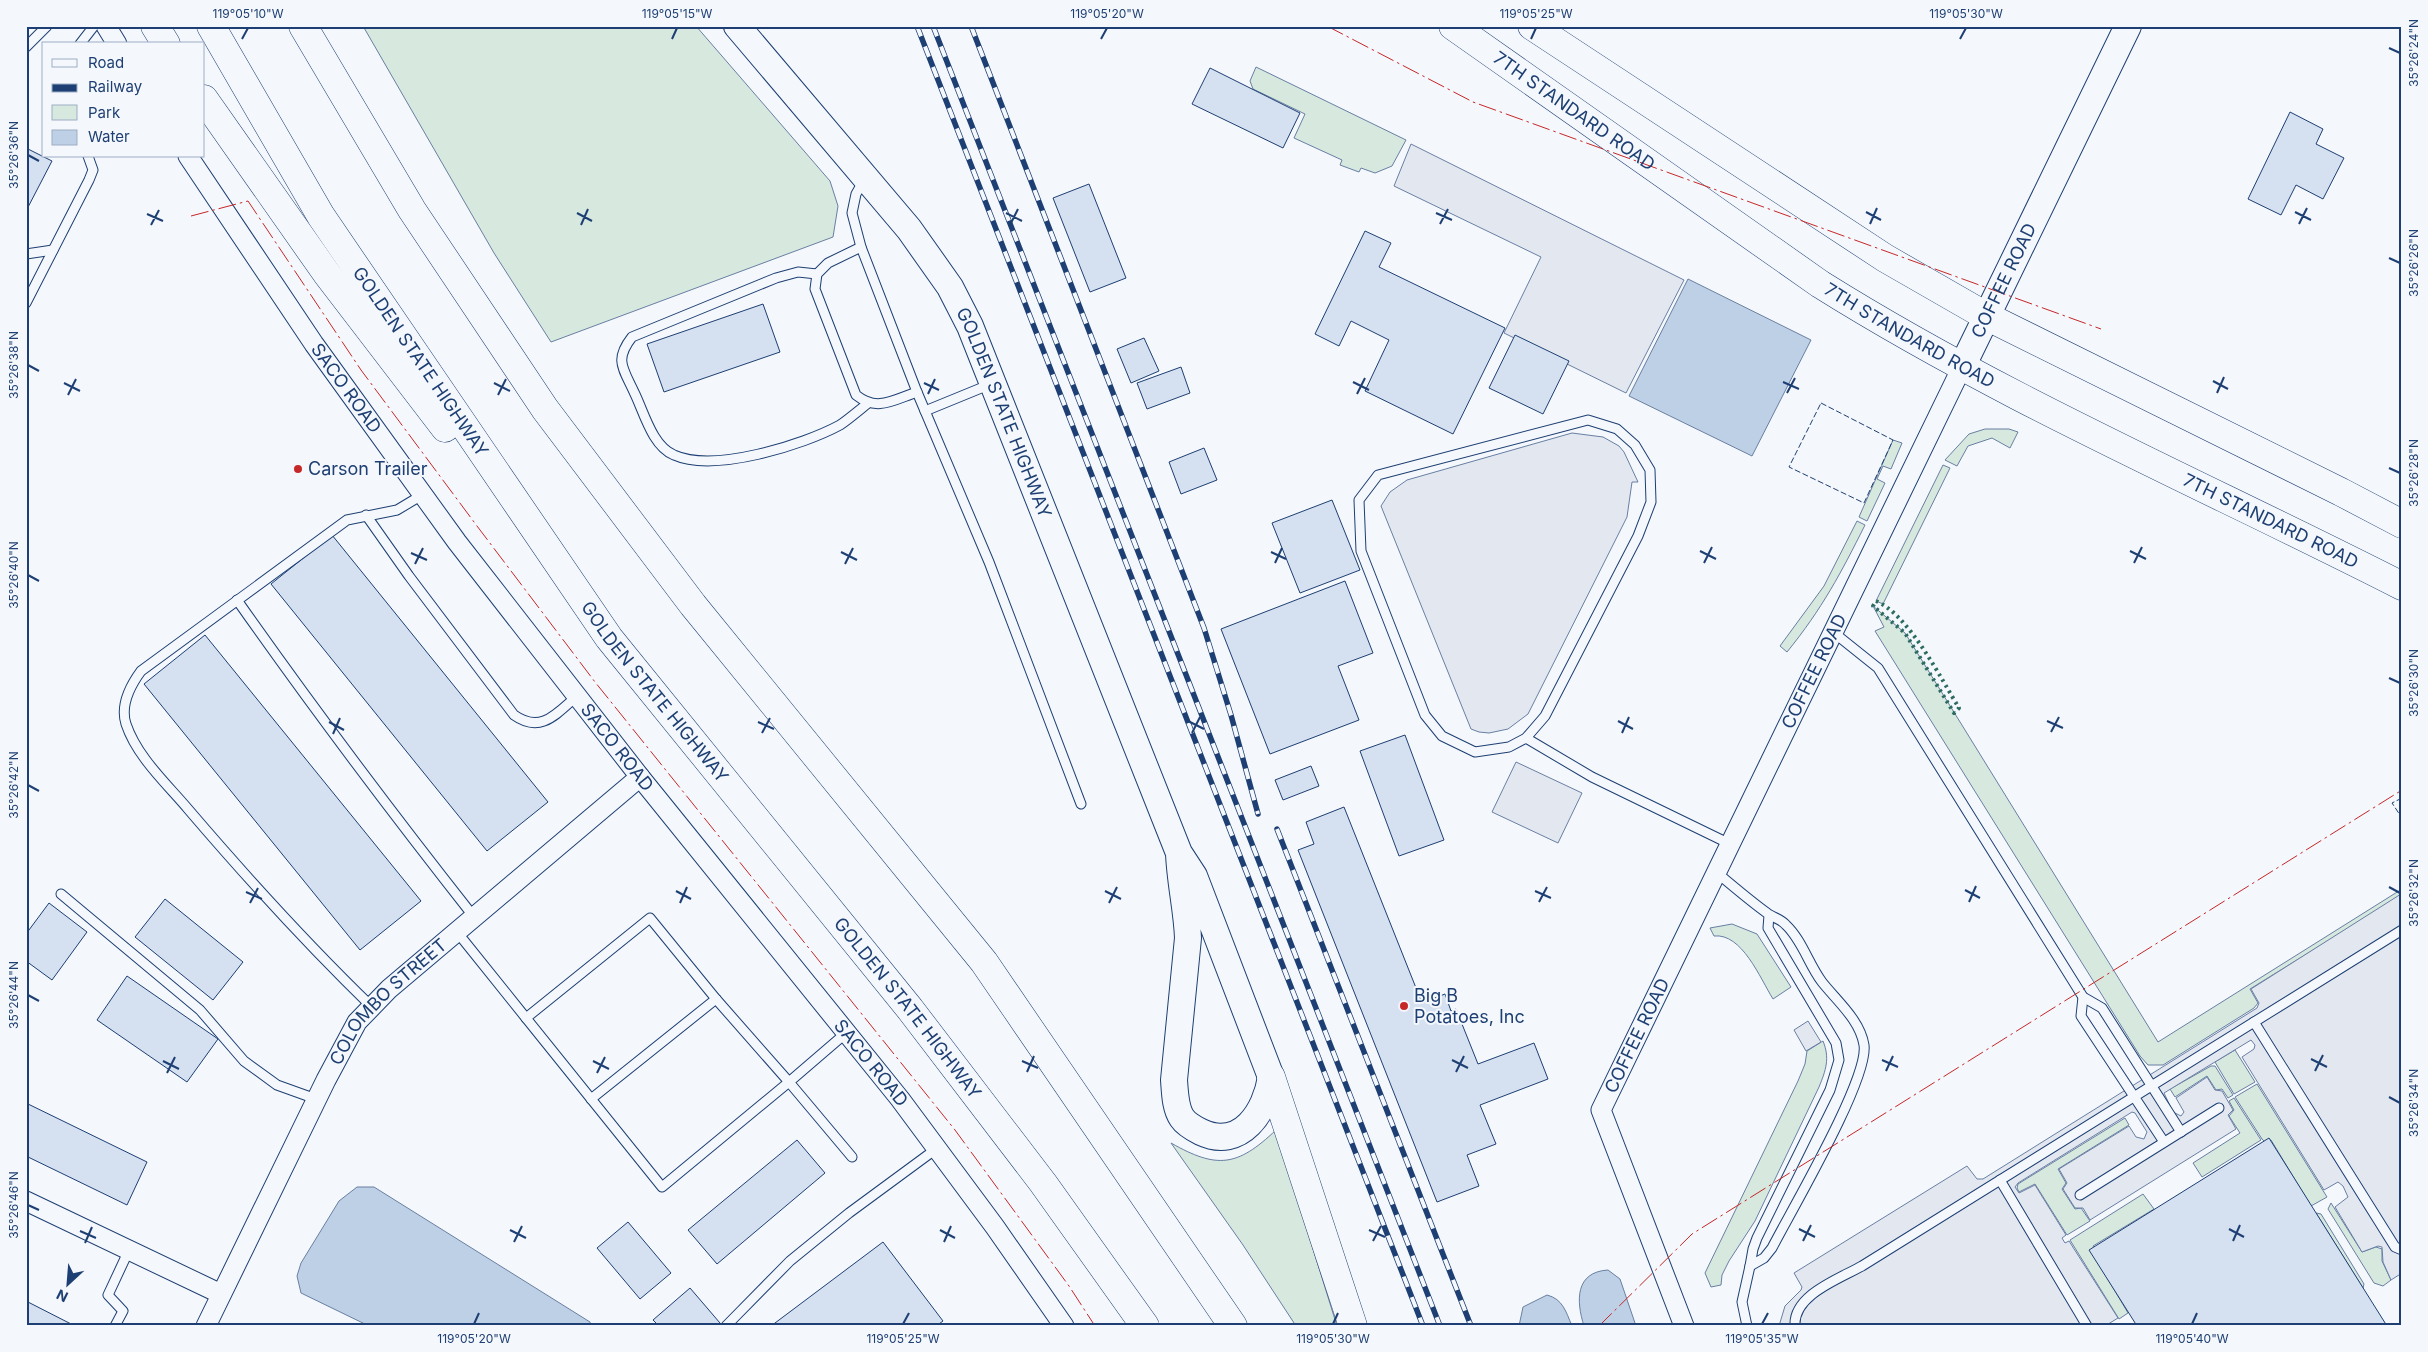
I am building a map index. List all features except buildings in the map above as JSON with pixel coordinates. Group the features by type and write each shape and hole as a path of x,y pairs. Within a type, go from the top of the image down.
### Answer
{"main road":[{"path":"154,26 165,42"},
{"name":"GOLDEN STATE HIGHWAY","path":"211,26 321,216 609,638 910,1009 1044,1183 1145,1326"},
{"path":"302,26 412,210 545,409 693,606 984,962 1233,1326"},
{"name":"GOLDEN STATE HIGHWAY","path":"737,26 920,243 950,287 970,326 1179,853 1194,876 1271,1077 1264,1104 1258,1114 1239,1132 1224,1136 1208,1135 1195,1129 1182,1118 1176,1102 1174,1080 1188,938 1187,916 1180,880 1179,853"},
{"name":"7TH STANDARD ROAD","path":"1453,26 1820,284 1962,367 2402,586"},
{"path":"1532,26 1885,258 1986,316 2402,524"},
{"name":"COFFEE ROAD","path":"1962,367 2128,26"},
{"path":"205,100 333,282 545,560 609,638"},
{"path":"1271,1077 1353,1326"}],"street":[{"path":"106,26 116,42"},
{"name":"SACO ROAD","path":"189,158 314,344 422,495 640,777 900,1100 995,1226 1064,1326"},
{"name":"COFFEE ROAD","path":"1684,1326 1601,1110 1962,367"},
{"name":"COLOMBO STREET","path":"206,1326 316,1099 357,1022 389,989 640,777"},
{"path":"26,1201 221,1294"}],"lane":[{"path":"26,47 47,26"},
{"path":"82,42 94,26"},
{"path":"26,303 91,175 93,170 89,158"},
{"path":"865,178 856,194 852,213 861,247 917,392 989,562 1081,804"},
{"path":"861,247 828,263 817,274 815,289 856,395 867,404"},
{"path":"26,254 54,250"},
{"path":"817,274 798,272 776,278 632,337 622,350 622,366 657,441 673,455 697,461 732,460 801,441 840,424 867,404 880,404 917,392"},
{"path":"925,411 993,383"},
{"path":"1588,420 1617,429 1635,445 1650,470 1651,502 1638,536 1545,716 1526,738 1509,747 1475,752 1442,736 1425,714 1361,551 1359,500 1378,475 1588,420"},
{"path":"372,1007 317,954 222,849 139,750 125,722 126,697 141,672 347,520 397,510 422,495"},
{"path":"366,515 421,592 514,715 522,721 534,724 545,722 577,696"},
{"path":"237,600 292,679 474,917"},
{"path":"1833,632 1878,668 2083,997 2102,1008 2181,1132"},
{"path":"1526,738 1592,777 1730,844"},
{"path":"1716,872 1769,915 1786,924 1822,982 1837,998 1859,1029 1864,1045 1863,1061 1856,1084 1772,1248 1764,1258 1750,1266"},
{"path":"61,894 200,1010 244,1061 277,1085 316,1099"},
{"path":"1747,1326 1742,1302 1753,1249 1830,1090 1839,1060 1836,1043 1832,1035 1791,970 1768,928 1769,915"},
{"path":"526,1018 650,918 716,999 852,1157"},
{"path":"1795,1326 1794,1317 1800,1304 1819,1290 2000,1180 2402,930"},
{"path":"457,932 662,1187 846,1033"},
{"path":"2083,997 2081,1016 2164,1142"},
{"path":"591,1099 716,999"},
{"path":"2254,1022 2398,1248"},
{"path":"2080,1195 2219,1108"},
{"path":"726,1326 790,1261 849,1213 936,1149"},
{"path":"2000,1180 2087,1326"},
{"path":"116,1326 122,1311 108,1295 129,1250"}],"green space":[{"path":"363,26 696,26 830,181 838,206 833,237 551,342 494,253"},
{"path":"1256,67 1406,140 1392,166 1375,173 1361,168 1359,172 1340,165 1342,160 1294,138 1305,114 1253,89 1250,81"},
{"path":"1985,429 2009,429 2018,432 2010,448 1992,438 1968,446 1957,466 1945,460 1969,434"},
{"path":"1893,440 1902,443 1891,469 1883,466 1877,479 1885,483 1867,521 1859,517"},
{"path":"1943,465 1950,468 1883,604 1876,601"},
{"path":"1857,521 1865,525 1848,559 1821,606 1787,652 1780,646 1824,586"},
{"path":"1873,606 1905,633 2158,1042 2402,889 2402,895 2250,989 2258,1003 2254,1008 2163,1065 2148,1065 2140,1056 1875,631 1884,627"},
{"path":"1732,924 1757,934 1791,987 1773,999 1742,949 1724,937 1714,936 1710,928"},
{"path":"1823,1041 1827,1059 1824,1075 1819,1087 1755,1221 1722,1275 1721,1285 1711,1287 1705,1273 1798,1081 1805,1064 1807,1051"},
{"path":"2235,1050 2255,1082 2234,1094 2215,1062"},
{"path":"2211,1066 2215,1066 2233,1095 2228,1098 2222,1089 2216,1090 2207,1076 2175,1097 2170,1089"},
{"path":"2257,1084 2327,1197 2311,1206 2271,1140 2265,1142 2262,1139 2235,1097"},
{"path":"2234,1098 2261,1140 2202,1177 2193,1163 2240,1133 2229,1116 2234,1110 2229,1101"},
{"path":"2125,1118 2129,1125 2058,1169 2066,1183 2062,1189 2075,1209 2081,1208 2090,1221 2067,1235 2035,1184 2019,1192 2018,1184"},
{"path":"1276,1130 1337,1326 1296,1326 1243,1245 1171,1143 1201,1157 1226,1160 1250,1151"},
{"path":"2143,1194 2154,1209 2093,1246 2094,1248 2091,1250 2128,1313 2119,1319 2070,1240"},
{"path":"2331,1203 2362,1252 2376,1247 2382,1249 2382,1261 2391,1280 2383,1286 2374,1283 2328,1209"},
{"path":"2316,1213 2321,1214 2364,1284 2363,1288"}],"shaded area":[{"path":"1411,144 1684,280 1626,393 1504,333 1541,257 1394,186"},
{"path":"1572,433 1603,437 1619,446 1624,452 1638,482 1632,482 1627,517 1528,714 1508,729 1489,733 1479,732 1471,729 1381,506 1390,492 1407,480"},
{"path":"1516,762 1582,793 1558,843 1492,812"},
{"path":"2401,894 2402,1273 2391,1280 2383,1262 2382,1247 2378,1246 2362,1252 2335,1207 2348,1197 2343,1186 2338,1182 2324,1190 2242,1057 2254,1049 2255,1045 2251,1040 2164,1093 2173,1112 2181,1116 2184,1112 2176,1098 2207,1077 2215,1090 2222,1091 2233,1110 2228,1115 2236,1129 2090,1220 2083,1208 2075,1208 2063,1189 2067,1183 2059,1169 2129,1126 2136,1137 2144,1139 2147,1132 2135,1113 2132,1112 2018,1183 2015,1187 2019,1193 2035,1185 2066,1235 2062,1238 2065,1243 2069,1241 2118,1318 2105,1326 1779,1326 1785,1306 1802,1287 1794,1273 1967,1166 1977,1179 1983,1179 2257,1008 2259,1003 2251,989"},
{"path":"1808,1021 1821,1042 1806,1051 1794,1030"}],"water":[{"path":"1688,279 1811,340 1752,456 1629,396"},
{"path":"357,1187 374,1187 590,1322 591,1326 369,1326 301,1293 297,1276 301,1263 339,1201"},
{"path":"1608,1270 1620,1279 1636,1326 1584,1326 1579,1298 1584,1282 1589,1276 1597,1272"},
{"path":"1547,1295 1560,1303 1566,1311 1572,1326 1519,1326 1523,1307"}],"railway":[{"path":"917,26 1423,1326"},
{"path":"933,26 1440,1326"},
{"path":"971,26 1204,628 1231,715 1258,814"},
{"path":"1277,829 1471,1326"}],"hedge":[{"path":"1876,601 1888,608 1900,619 1923,648 1959,708 1954,713 1905,633 1873,606 1876,601"}],"fence":[{"path":"1821,403 1893,440 1864,503 1789,467 1821,403"},
{"path":"2402,798 2392,803 2402,818"}],"power":[{"path":"1327,26 1473,102 2101,329"},
{"path":"191,216 248,201 361,370 477,526 595,682 955,1130 1069,1286 1095,1326"},
{"path":"1599,1326 1692,1234 2402,790"}],"place":[{"name":"Carson Trailer","path":"298,469"},
{"name":"Big B Potatoes, Inc","path":"1404,1006"}]}
